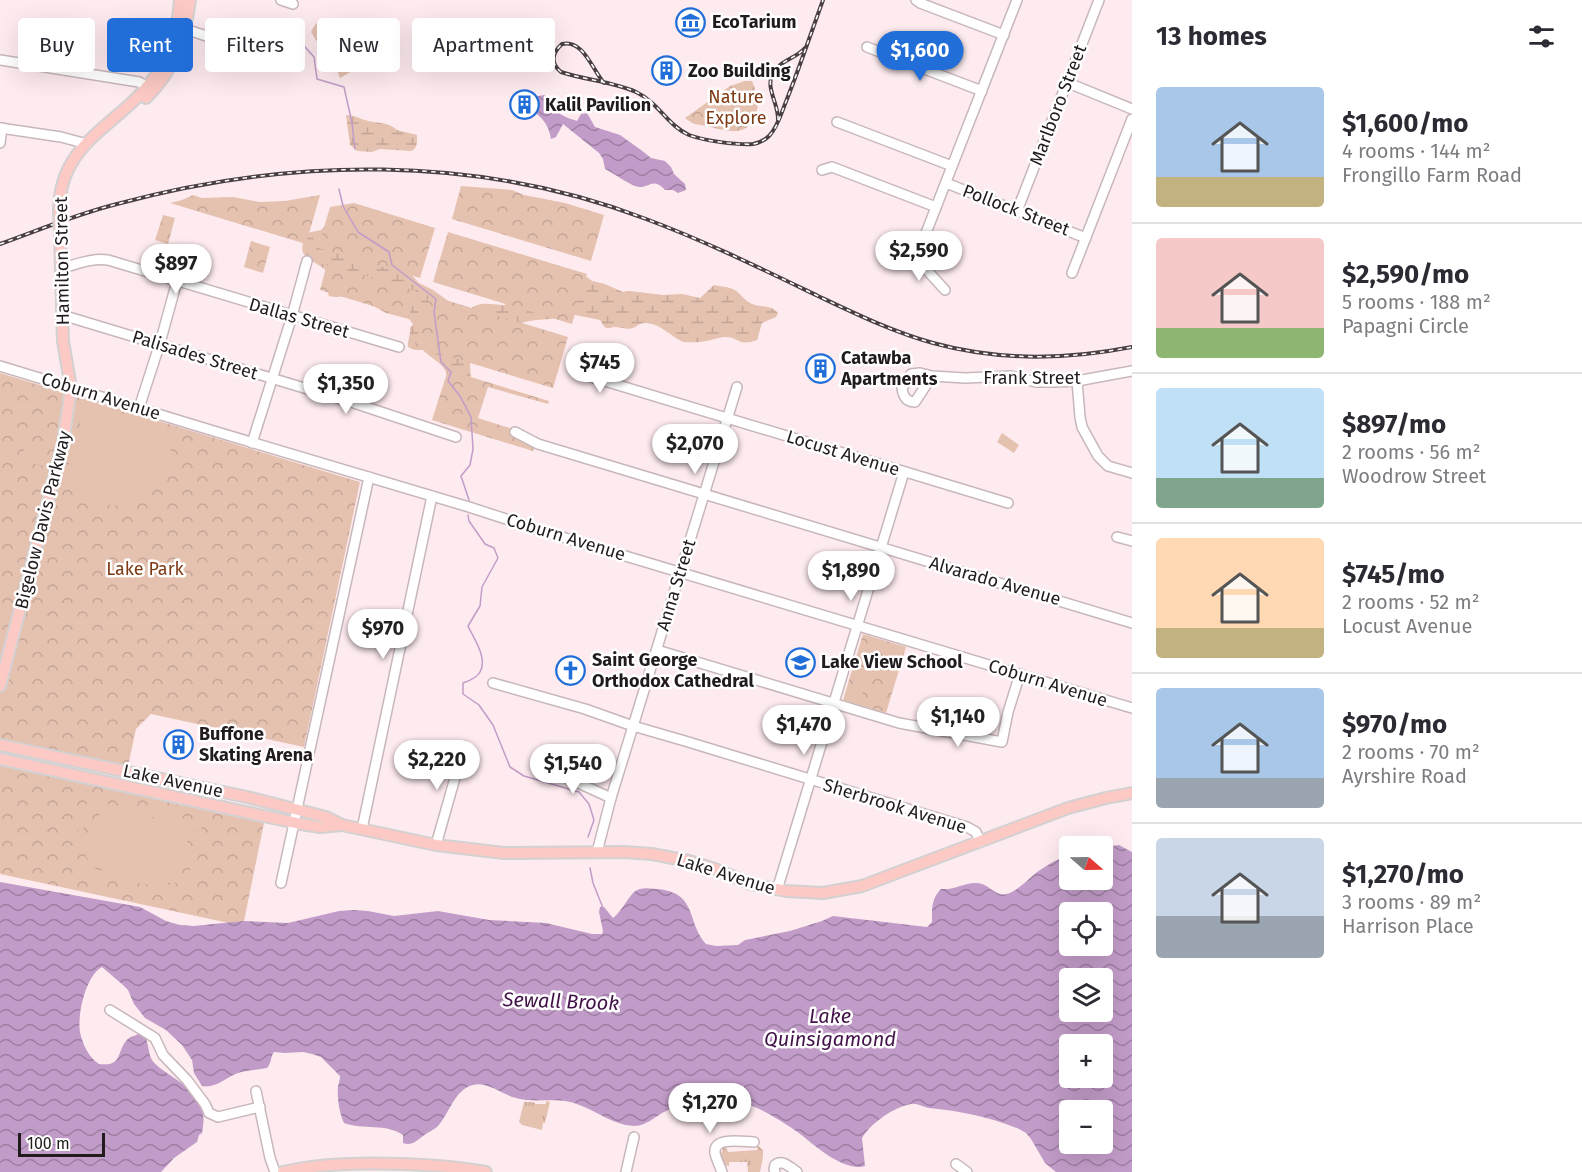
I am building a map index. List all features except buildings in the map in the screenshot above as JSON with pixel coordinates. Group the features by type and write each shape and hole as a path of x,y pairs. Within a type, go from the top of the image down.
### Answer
{"main road":[{"name":"Hamilton Street","path":"150,88 176,29 179,0"},
{"name":"Hamilton Street","path":"187,18 190,0"},
{"name":"Hamilton Street","path":"71,388 62,315 59,212 60,192 65,175 74,159 88,143 100,137 150,88 162,80 167,72"},
{"name":"Bigelow Davis Parkway","path":"0,686 63,444 71,388"},
{"name":"Lake Avenue","path":"0,745 247,797 326,817 342,825 436,844 504,853 642,853 671,857 715,869 745,882 777,890 815,893 852,889 872,884 1077,805 1132,793"},
{"name":"Lake Avenue","path":"0,759 231,810 320,827 342,825"},
{"path":"283,1172 303,1168 405,1168 438,1165 486,1172"}],"street":[{"path":"179,0 190,0"},
{"path":"281,0 293,4"},
{"path":"916,0 1004,35"},
{"path":"945,290 917,256 1017,0"},
{"name":"Marlboro Street","path":"1017,211 1099,0"},
{"path":"867,47 982,91"},
{"path":"0,60 139,82 150,88"},
{"path":"1066,82 1132,109"},
{"path":"1071,273 1132,119"},
{"path":"837,122 952,166"},
{"path":"0,143 1,128 88,143"},
{"path":"822,170 832,167 936,207"},
{"name":"Pollock Street","path":"946,183 1086,238"},
{"name":"Dallas Street","path":"62,267 87,260 108,260 399,347"},
{"path":"252,443 307,261"},
{"path":"139,408 177,281"},
{"name":"Palisades Street","path":"62,315 160,343 456,437"},
{"name":"Locust Avenue","path":"574,354 575,372 1008,503"},
{"name":"Coburn Avenue","path":"0,366 1132,708"},
{"name":"Frank Street","path":"932,376 965,378 1011,376 1036,382 1077,381 1132,371"},
{"path":"1077,381 1082,427 1098,456 1108,466 1132,473"},
{"name":"Anna Street","path":"597,852 611,798 737,387"},
{"name":"Alvarado Avenue","path":"515,432 538,444 1132,623"},
{"path":"777,890 904,472"},
{"path":"281,883 369,477"},
{"path":"362,829 432,496"},
{"path":"1117,537 1132,541"},
{"path":"657,650 899,723 1002,742 1008,712 1020,674"},
{"name":"Sherbrook Avenue","path":"493,683 579,707 633,726 967,827 976,832 980,842"},
{"path":"436,844 464,746"},
{"path":"546,768 611,798"},
{"path":"110,1010 155,1038 163,1055 187,1080 206,1104 209,1113 218,1117 260,1107"},
{"path":"256,1091 275,1172"},
{"path":"626,1172 634,1137"},
{"path":"722,1172 715,1154 718,1145 726,1141 754,1142"},
{"path":"775,1172 774,1166 778,1162 783,1163 792,1171"},
{"path":"956,1164 967,1172"}],"green space":[{"path":"316,23 317,42 311,32"},
{"path":"338,72 350,72 340,78"},
{"name":"Nature Explore","path":"752,81 758,103 754,119 745,129 726,130 692,123 685,118 730,86"},
{"path":"346,115 386,124 397,130 417,135 416,146 411,151 380,149 372,152 357,151 350,145"},
{"path":"461,186 512,190 604,215 591,261 452,219"},
{"path":"193,195 202,198 233,197 260,202 285,201 320,195 306,244 170,203"},
{"path":"354,203 435,228 420,278 318,248 330,207"},
{"path":"163,215 175,218 168,244 155,240"},
{"path":"332,219 450,304 468,311 481,304 504,305 584,275 592,281 623,292 682,294 700,298 714,285 731,288 752,304 769,307 778,313 776,317 762,323 757,340 746,342 725,337 700,342 683,342 651,324 642,324 631,329 608,328 600,320 570,314 502,326 476,354 470,364 471,381 449,385 446,372 441,364 423,350 408,347 410,328 413,324 409,319 386,313 363,300 329,296 328,272 307,257 302,249 307,233 321,230"},
{"path":"448,232 587,274 572,324 433,282"},
{"path":"251,241 270,247 263,273 244,267"},
{"path":"327,264 416,291 409,317 320,290"},
{"path":"429,295 568,337 553,388 414,346"},
{"path":"448,370 549,401 548,404 488,387 478,418 538,437 533,451 432,420"},
{"name":"Lake Park","path":"0,373 360,482 304,747 151,714 136,729 128,766 0,739"},
{"path":"86,404 176,429 167,466 126,507 77,500 64,481"},
{"path":"1002,433 1019,445 1014,453 997,442"},
{"path":"25,448 47,453 44,466 22,461"},
{"path":"863,634 906,647 886,713 843,700"},
{"path":"853,682 865,685 861,698 849,694"},
{"path":"0,765 264,823 243,926 0,874"},
{"path":"91,801 197,822 203,833 191,886 184,891 178,891 78,870 73,859 84,806","holes":["94,805 196,826 198,833 187,884 180,887 80,866 77,859 87,810"]},
{"path":"101,808 187,825 185,833 189,834 180,877 176,876 175,884 89,866 90,859 86,858 95,816 99,816"},
{"path":"546,1101 550,1102 542,1130 522,1125 519,1122 524,1102 546,1104"},
{"path":"757,1145 763,1150 760,1172 748,1172 747,1162 729,1162 729,1166 723,1165 721,1154 723,1148 726,1147 728,1152 757,1150"}],"water":[{"path":"544,95 550,98 557,111 563,116 577,121 581,114 587,113 595,127 620,135 651,158 665,161 685,184 686,190 678,193 665,190 653,183 643,187 635,186 605,169 599,153 563,124 556,137 551,139 544,121 529,109 528,102 532,97"},
{"name":"Lake Quinsigamond","path":"1119,845 1132,852 1132,1172 1056,1172 1045,1163 1026,1133 1019,1129 975,1115 915,1104 897,1108 871,1127 862,1138 865,1166 857,1167 832,1158 780,1120 739,1102 728,1103 703,1113 671,1109 644,1124 634,1126 617,1123 570,1102 522,1099 478,1084 461,1091 436,1127 414,1142 406,1144 403,1143 403,1135 396,1131 344,1123 338,1100 340,1076 321,1057 312,1054 274,1052 267,1068 241,1072 216,1084 202,1086 194,1073 192,1060 182,1045 166,1030 145,1018 134,1004 128,990 102,967 91,978 81,1006 79,1025 86,1050 99,1064 113,1063 129,1038 138,1034 145,1037 154,1062 198,1099 203,1113 202,1133 197,1142 174,1158 161,1172 0,1172 0,882 140,907 166,921 180,925 194,926 243,921 288,923 353,910 394,916 438,911 489,920 546,923 592,934 602,934 603,931 600,907 604,907 613,918 636,890 650,888 669,891 679,896 689,909 706,944 716,946 738,945 745,940 790,931 833,916 927,927 932,922 934,900 941,889 977,883 999,894 1007,894 1059,859 1059,890 1113,890 1113,846"}],"waterway":[{"path":"305,47 314,57 317,79 344,87 355,149"},
{"path":"339,189 343,206 358,232 389,252 392,265 436,299 434,312 441,362 451,372 448,381 460,396 471,417 473,449 470,465 461,476 469,500"},
{"path":"468,515 469,521 485,544 494,548 498,558 482,587 480,606 468,626 479,649 482,667 477,676 463,683 463,694 479,705 493,725 510,767 524,776 579,792 589,804 594,820 588,837"},
{"path":"590,868 603,908"}],"railway":[{"path":"604,83 600,77 586,56 576,46 562,44 556,51 554,62 561,72 636,92 651,102 681,131 689,135 729,143 760,142 769,136 777,124 823,0"},
{"path":"778,120 771,87 772,74 780,65 805,48"},
{"path":"0,244 102,208 183,188 249,177 316,171 383,170 450,173 516,183 582,198 646,219 712,246 875,322 933,343 983,353 1032,357 1082,354 1132,347"}],"place":[{"name":"EcoTarium","path":"691,22"},
{"name":"Zoo Building","path":"667,71"},
{"name":"Kalil Pavilion","path":"524,105"},
{"name":"Catawba Apartments","path":"820,368"},
{"name":"Lake View School","path":"800,662"},
{"name":"Saint George Orthodox Cathedral","path":"571,670"},
{"name":"Buffone Skating Arena","path":"178,744"}],"water label":[{"name":"Sewall Brook","path":"561,1001"}]}
